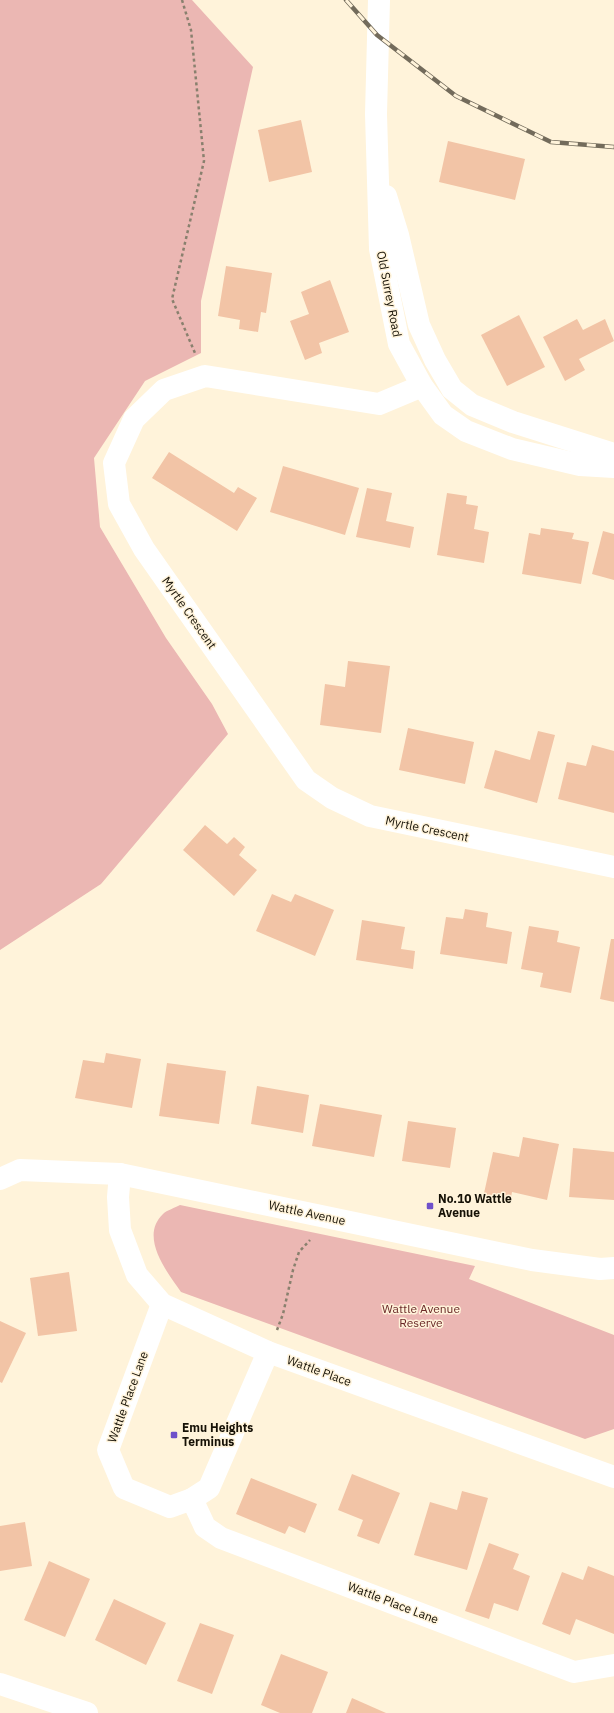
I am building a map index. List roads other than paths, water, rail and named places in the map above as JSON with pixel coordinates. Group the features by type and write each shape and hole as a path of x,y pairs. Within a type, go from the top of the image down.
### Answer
{"street":[{"name":"Old Surrey Road","path":"379,0 376,106 380,249 398,344 422,386 443,415 466,431 512,449 580,465 614,467"},
{"name":"Old Surrey Road","path":"378,170 398,235 419,325 435,360 452,388 472,404 513,422 614,454"},
{"name":"Myrtle Crescent","path":"422,386 379,404 205,376 164,390 134,419 114,463 120,504 144,549 306,780 332,798 370,816 614,867"},
{"name":"Wattle Avenue","path":"0,1179 20,1170 120,1174 532,1260 600,1269 614,1268"},
{"name":"Wattle Place","path":"120,1174 118,1197 120,1230 137,1276 162,1304 268,1352 614,1477"},
{"name":"Wattle Place Lane","path":"162,1304 108,1450 124,1488 170,1507 192,1499 209,1488 268,1352"},
{"name":"Wattle Place Lane","path":"192,1499 205,1527 221,1538 574,1672 614,1665"},
{"path":"0,1684 87,1713"}],"railway":[{"path":"346,0 377,35 456,96 551,142 614,147"}],"place":[{"name":"No.10 Wattle Avenue","path":"430,1206"},
{"name":"Emu Heights Terminus","path":"174,1435"}],"park label":[{"name":"Wattle Avenue Reserve","path":"421,1316"}]}
